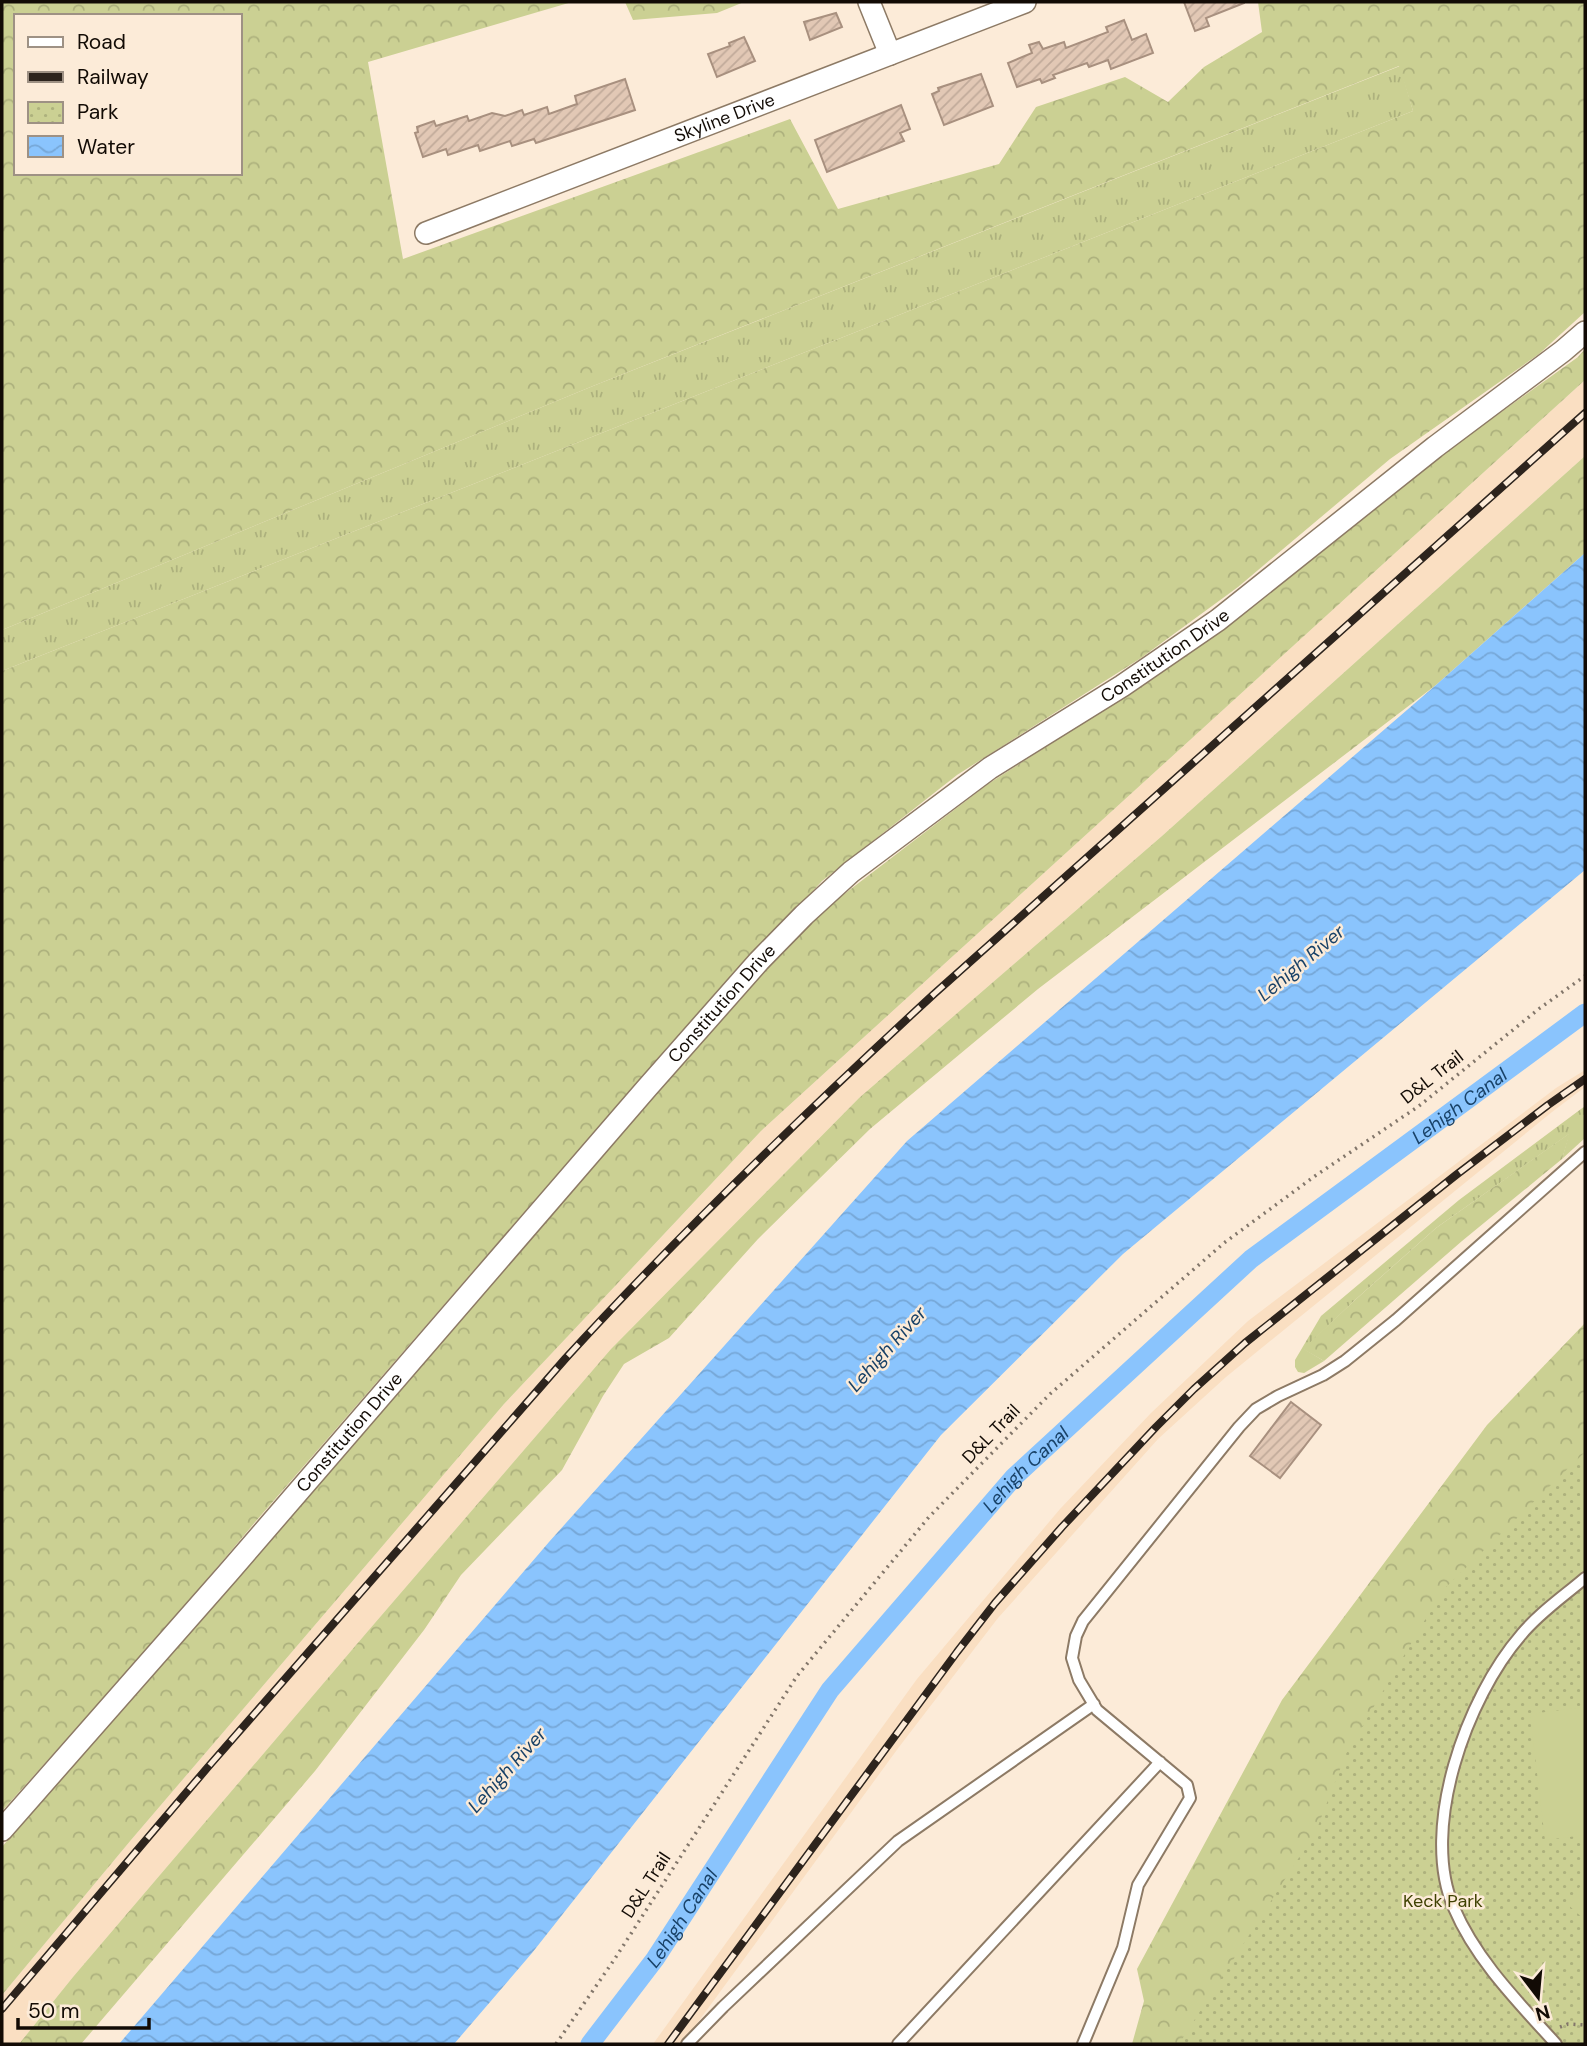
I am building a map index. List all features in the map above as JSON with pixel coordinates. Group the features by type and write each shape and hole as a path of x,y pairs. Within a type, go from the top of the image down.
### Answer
{"street":[{"path":"869,2 890,54"},
{"name":"Skyline Drive","path":"426,233 1025,2"},
{"name":"Constitution Drive","path":"2,1830 646,1089 759,961 804,915 851,872 990,768 1122,687 1218,620 1435,447 1585,332"}],"lane":[{"path":"1083,2044 1124,1948 1138,1885 1190,1798 1187,1785 1097,1710 1079,1680 1072,1658 1076,1636 1083,1621 1238,1427 1256,1409 1345,1361 1396,1320 1585,1152"},
{"path":"1556,2044 1500,1980 1465,1931 1452,1905 1441,1860 1445,1807 1465,1731 1478,1700 1494,1672 1522,1634 1585,1578"},
{"path":"688,2044 723,2007 898,1842 1094,1704"},
{"path":"898,2044 1160,1762"}],"path":[{"name":"D&L Trail","path":"556,2044 614,1960 797,1676 929,1517 1050,1394 1224,1243 1315,1176 1419,1106 1539,1008 1585,976"},
{"path":"1548,2035 1568,2024 1585,2025"}],"shaded area":[{"path":"1585,380 1585,456 1162,836 859,1098 611,1349 73,1977 19,2044 2,2044 2,1995 504,1404 761,1131"},
{"path":"1585,1070 1585,1087 1226,1377 1158,1439 998,1618 899,1747 682,2044 653,2044 917,1679 1060,1509 1151,1413 1248,1321 1556,1088"}],"green space":[{"path":"2,2 572,2 368,62 403,259 790,119 838,209 999,164 1036,107 1125,77 1168,102 1204,67 1262,32 1258,2 1585,2 1585,312 1539,354 1390,459 1238,587 1141,658 957,775 822,881 649,1069 256,1521 163,1632 2,1811 2,671 1413,111 1399,66 593,386 2,630"},
{"path":"625,2 744,2 717,13 633,20"},
{"path":"1400,66 1413,111 2,671 2,630 593,386"},
{"path":"1585,349 1585,380 761,1131 504,1404 2,1995 2,1847 600,1155 809,921 988,784 1119,700 1419,471 1578,357"},
{"path":"1585,456 1585,553 1436,685 1038,989 870,1129 758,1239 669,1338 624,1364 562,1470 461,1575 424,1630 315,1771 81,2044 19,2044 73,1977 611,1349 859,1098 1162,836"},
{"path":"1585,1106 1585,1138 1562,1159 1569,1134 1436,1228 1304,1349 1324,1361 1304,1373 1298,1372 1295,1360 1321,1316 1459,1200"},
{"path":"1570,1133 1562,1159 1462,1241 1324,1361 1303,1349 1436,1228"},
{"path":"1585,1323 1585,1558 1417,2044 1132,2044 1144,2001 1137,1969 1282,1700 1487,1425"},
{"name":"Keck Park","path":"1585,1452 1585,2044 1179,2044 1316,1831 1346,1754 1442,1591"},
{"path":"1585,1707 1585,1835 1545,1840 1530,1714"},
{"path":"1585,1881 1585,1920 1566,1903"}],"water":[{"name":"Lehigh River","path":"1585,553 1585,870 1123,1254 941,1435 532,1953 454,2044 119,2044 549,1542 907,1141"}],"building":[{"path":"1184,2 1244,3 1206,18 1209,26 1195,31"},
{"path":"836,13 842,27 810,40 804,22"},
{"path":"1124,20 1132,40 1146,34 1153,53 1111,69 1108,60 1089,67 1087,63 1053,75 1055,78 1042,83 1040,79 1017,87 1008,63 1032,53 1029,45 1039,42 1043,49 1064,42 1066,48 1108,32 1106,27"},
{"path":"744,37 755,61 717,77 708,54 730,46 729,43"},
{"path":"981,74 993,106 944,125 932,94 939,91 938,88"},
{"path":"625,79 635,110 536,143 534,139 512,146 510,141 480,151 478,145 448,155 446,149 423,157 415,133 418,132 417,127 434,121 436,126 467,116 469,121 492,113 505,116 522,110 524,115 547,107 549,114 577,104 575,96"},
{"path":"901,105 910,129 900,133 904,141 827,172 815,140"},
{"path":"1291,1402 1321,1425 1280,1478 1250,1456"}],"waterway":[{"name":"Lehigh Canal","path":"590,2044 655,1959 830,1690 1014,1477 1251,1259 1585,1013"}],"railway":[{"path":"2,2009 208,1767 565,1359 700,1218 792,1127 934,994 1585,413"},
{"path":"668,2044 995,1603 1156,1427 1245,1343 1456,1175 1585,1079"}]}
